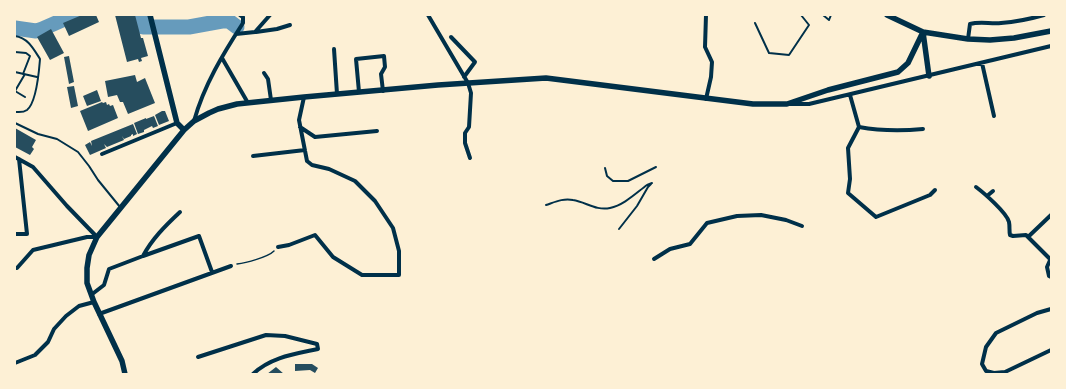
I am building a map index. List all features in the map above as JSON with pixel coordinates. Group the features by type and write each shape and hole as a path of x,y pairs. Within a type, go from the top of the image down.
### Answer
{"street":[{"path":"150,15 177,123 184,130"},
{"path":"194,121 205,89 243,23 243,17 240,15"},
{"path":"255,32 270,15"},
{"path":"428,15 468,83 471,93 469,127 465,133 465,143 470,158"},
{"path":"706,15 705,47 712,62 711,78 706,99"},
{"path":"887,15 923,32 968,39 990,40 1014,38 1051,31"},
{"path":"968,39 970,24 978,22 986,24 1003,23 1044,15"},
{"path":"236,34 277,29 290,25"},
{"path":"787,104 828,90 898,72 908,63 923,32"},
{"path":"923,32 929,76"},
{"path":"451,37 475,62 464,77"},
{"path":"125,374 122,361 99,314 87,283 89,255 97,237 184,130 194,121 218,109 271,100 468,83 554,78 581,83 753,104 810,104 1051,46"},
{"path":"334,49 337,94"},
{"path":"359,92 356,59 384,56 385,67 382,74 383,91"},
{"path":"222,58 248,103"},
{"path":"982,63 994,116"},
{"path":"264,73 268,79 271,100"},
{"path":"850,95 859,127 848,148 850,179 848,193 876,217 930,195 935,190"},
{"path":"278,247 290,245 315,235 333,257 362,275 399,275 398,246 393,228 375,201 355,181 329,169 312,165 307,161 298,120 304,97"},
{"path":"102,154 177,123"},
{"path":"300,127 315,137 377,131"},
{"path":"859,127 878,130 905,131 923,129"},
{"path":"253,156 305,150"},
{"path":"17,158 33,167 67,206 97,237"},
{"path":"15,234 27,234 17,158"},
{"path":"976,187 1006,216 1009,222 1010,235 1026,234 1051,258 1047,267 1049,276 1051,277"},
{"path":"987,196 993,191"},
{"path":"143,256 159,232 180,212"},
{"path":"654,259 670,249 690,244 707,223 737,216 761,215 786,220 802,226"},
{"path":"1028,237 1051,215"},
{"path":"91,295 104,284 109,269 199,236 212,272"},
{"path":"15,268 17,268 33,250 87,237 97,237"},
{"path":"99,314 231,266"},
{"path":"15,363 35,355 48,342 54,329 66,316 80,306 94,302"},
{"path":"1051,309 1037,312 996,333 986,347 982,364 986,371 994,374 1005,372 1051,350"},
{"path":"198,357 266,334 285,336 317,344 318,349 280,358 260,368 253,374"}],"lane":[{"path":"755,24 769,53 789,55 809,25 802,15"},
{"path":"823,15 829,20 831,15"},
{"path":"15,36 21,37 29,43 40,59 35,96 32,104 27,110 15,112"},
{"path":"15,52 26,53 30,56 24,74 15,91 25,97"},
{"path":"15,72 38,77"},
{"path":"15,123 38,134 57,139 78,152 120,207"},
{"path":"605,168 607,176 612,181 628,181 656,167"},
{"path":"546,205 562,200 574,200 597,209 609,208 620,204 652,183 637,206 619,228"}],"path":[{"path":"231,266 253,261 257,258 272,253 278,247"}],"building":[{"path":"82,15 96,15 99,22 69,36 63,23"},
{"path":"115,15 135,15 141,38 143,38 148,56 141,58 142,61 139,62 138,59 127,62"},
{"path":"51,29 64,53 50,60 37,37"},
{"path":"69,56 74,82 69,84 64,57"},
{"path":"135,75 137,82 145,78 155,103 128,114 123,102 120,102 117,95 108,97 105,81"},
{"path":"74,86 78,106 71,108 67,87"},
{"path":"97,90 101,101 87,106 83,96"},
{"path":"102,102 106,102 107,105 109,104 110,106 113,105 118,118 88,131 80,111"},
{"path":"165,111 169,121 159,125 155,115"},
{"path":"154,116 158,126 153,128 152,126 144,130 144,132 138,134 134,123"},
{"path":"133,124 137,134 133,136 133,134 124,139 122,136 124,140 107,147 104,144 106,148 90,155 85,145 90,142 92,146 91,141"},
{"path":"15,128 36,140 32,147 34,149 30,155 15,147"},
{"path":"295,364 312,364 318,368 315,373 310,370 295,371"},
{"path":"276,367 284,374 267,374"}],"waterway":[{"path":"15,28 36,31 74,15"},
{"path":"140,15 143,27 189,27 222,21 229,21 237,27"}]}
